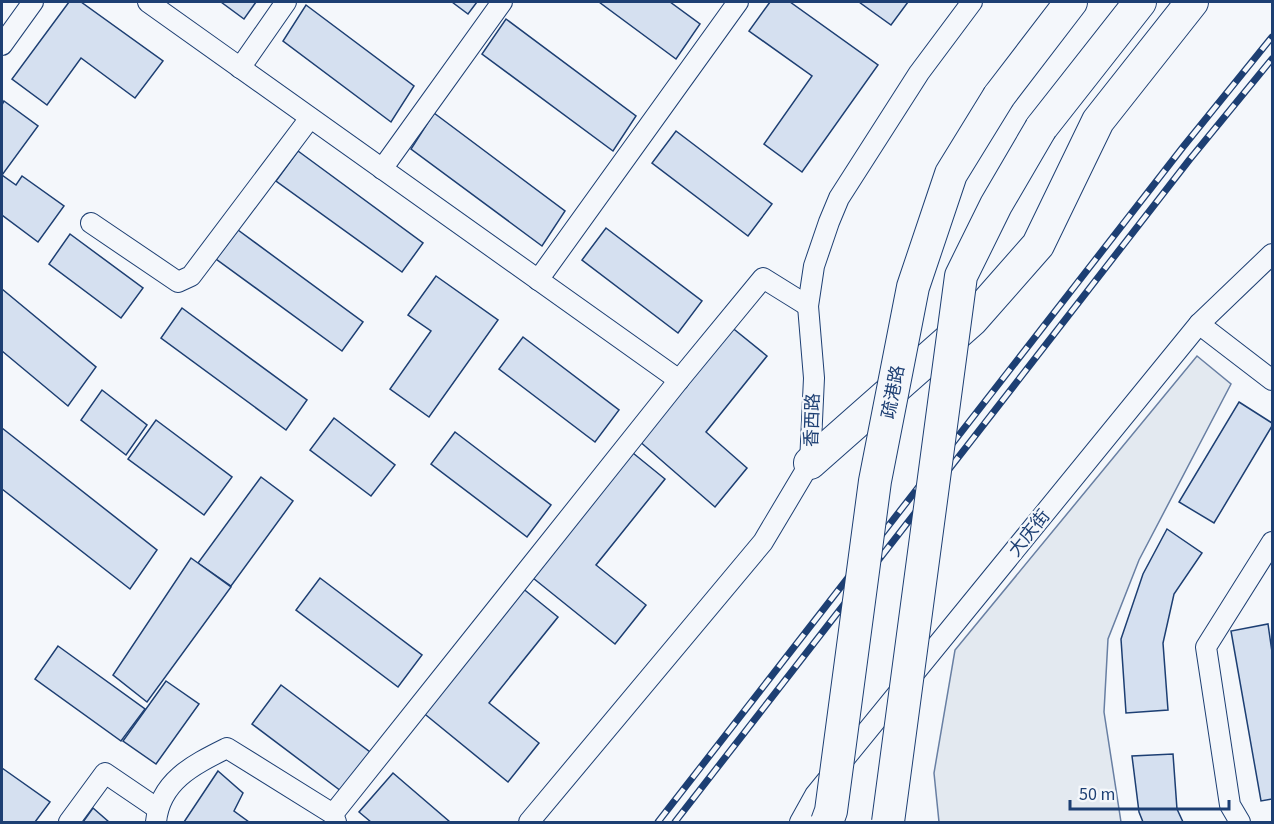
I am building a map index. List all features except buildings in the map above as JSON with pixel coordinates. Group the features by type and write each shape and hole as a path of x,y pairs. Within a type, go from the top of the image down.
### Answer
{"highway":[{"name":"疏港路","path":"827,822 831,811 875,481 913,287 951,174 999,96 1071,2"},
{"path":"888,822 961,276 996,205 1041,128 1140,2"},
{"path":"810,463 972,320 1038,245 1098,121 1192,2"}],"street":[{"path":"2,45 33,2"},
{"path":"148,2 679,380"},
{"path":"240,68 286,2"},
{"path":"382,169 502,2"},
{"path":"538,280 738,2"},
{"name":"香西路","path":"529,822 763,542 810,463 814,378 808,306 814,266 839,198 919,73 972,2"},
{"path":"91,222 178,282 191,276 310,118"},
{"name":"大庆街","path":"800,822 815,795 1199,324 1272,254"},
{"path":"69,822 105,773 157,816 176,778 227,748 334,818 679,380 763,278 808,306"},
{"path":"1199,324 1272,380"},
{"path":"1240,822 1230,805 1206,647 1272,542"}],"shaded area":[{"path":"1197,356 1231,384 1139,560 1108,639 1104,712 1121,822 939,822 934,773 955,650"}],"railway":[{"path":"658,822 1183,147 1272,37"},
{"path":"675,822 1190,159 1272,59"}]}
